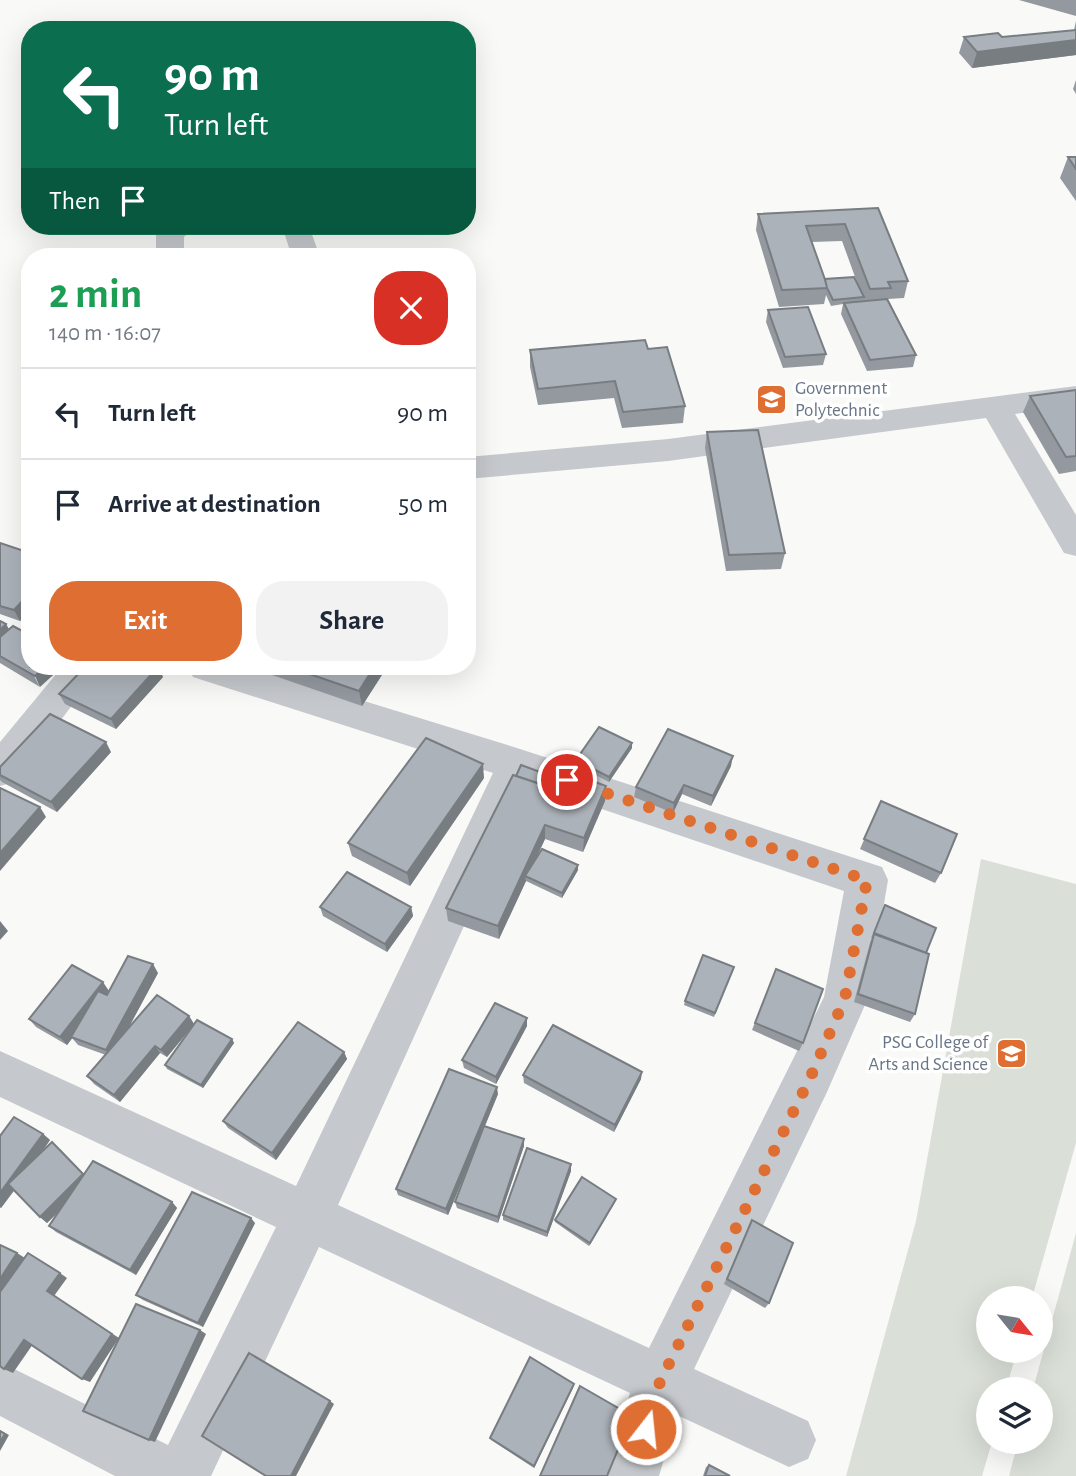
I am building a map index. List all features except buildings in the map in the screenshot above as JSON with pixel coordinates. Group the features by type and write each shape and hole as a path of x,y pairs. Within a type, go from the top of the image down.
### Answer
{"street":[{"path":"476,467 668,450 1076,396"},
{"path":"994,406 1076,544"},
{"path":"0,770 77,675"},
{"path":"232,675 517,764 867,880 845,998 811,1076 660,1382 632,1476"},
{"path":"182,1476 308,1215 517,764"},
{"path":"0,1073 789,1440"},
{"path":"0,1388 172,1476"}],"shaded area":[{"name":"PSG College of Arts and Science","path":"981,859 1076,884 1076,1143 1035,1286 976,1286 976,1363 1014,1363 1009,1377 976,1377 976,1454 988,1454 982,1476 846,1476 916,1221"},
{"path":"1076,1233 1076,1476 1009,1476 1015,1454 1053,1454 1053,1377 1036,1377 1040,1363 1054,1363 1054,1313"}],"place":[{"name":"Government Polytechnic","path":"772,399"},
{"name":"PSG College of Arts and Science","path":"1011,1053"}],"route":[{"path":"567,780 867,880 861,925 845,998 811,1076 660,1382 646,1429"}]}
